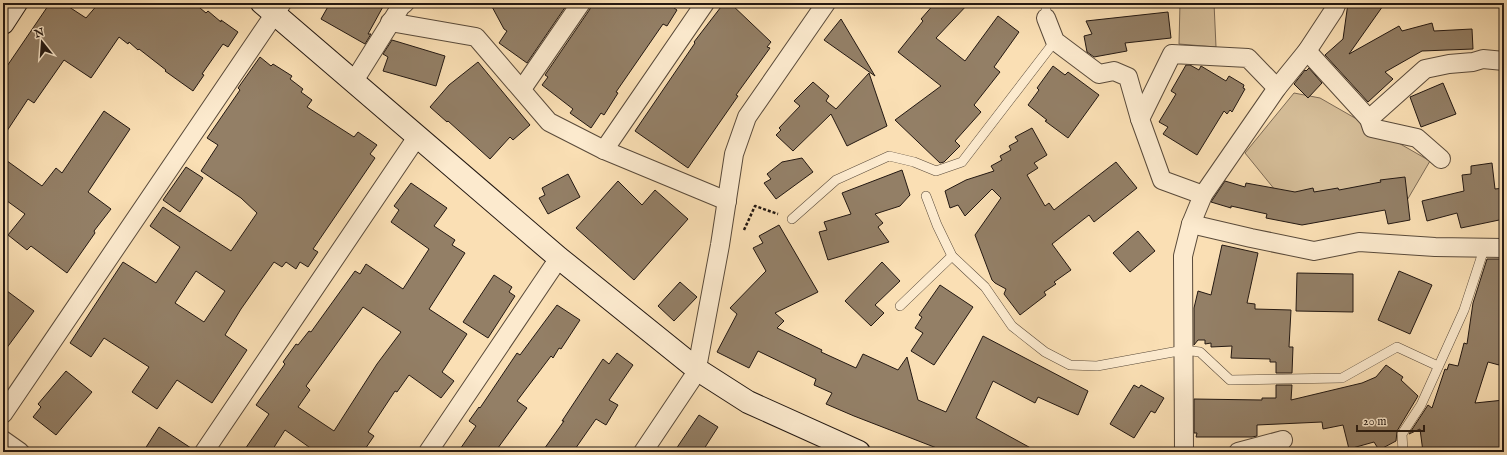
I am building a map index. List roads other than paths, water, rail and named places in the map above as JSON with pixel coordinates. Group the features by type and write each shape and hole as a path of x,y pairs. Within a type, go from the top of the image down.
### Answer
{"street":[{"path":"3,22 16,3"},
{"path":"354,82 390,22 401,6 405,3"},
{"path":"522,89 581,3"},
{"path":"604,150 706,3"},
{"path":"643,452 698,369 720,245 734,154 747,117 826,3"},
{"path":"1184,452 1182,256 1191,224 1203,195 1277,88 1307,51 1334,10 1336,3"},
{"path":"3,414 273,7 417,138 559,258 698,369 748,402 859,452"},
{"path":"1046,10 1055,41 1099,74 1114,71 1128,77 1140,119 1162,180 1203,195"},
{"path":"390,22 476,37 549,122 604,150 727,201"},
{"path":"1307,51 1369,118 1372,128 1417,138 1441,159"},
{"path":"1140,119 1172,54 1248,58 1277,88"},
{"path":"1369,118 1425,69 1449,64 1473,62 1483,59 1504,61"},
{"path":"204,452 417,138"},
{"path":"1191,224 1314,251 1359,242 1484,249 1504,248"},
{"path":"428,452 559,258"},
{"path":"3,440 20,452"},
{"path":"1238,452 1283,440"}],"lane":[{"path":"792,219 836,180 889,156 914,162 936,171 962,162 1055,41"},
{"path":"926,196 937,225 952,256 986,287 1012,326 1045,352 1070,365 1097,366 1184,350 1200,352 1230,380 1342,378 1397,348 1438,366"},
{"path":"1404,452 1402,434 1421,405 1464,310 1484,249"},
{"path":"900,306 952,256"}]}
